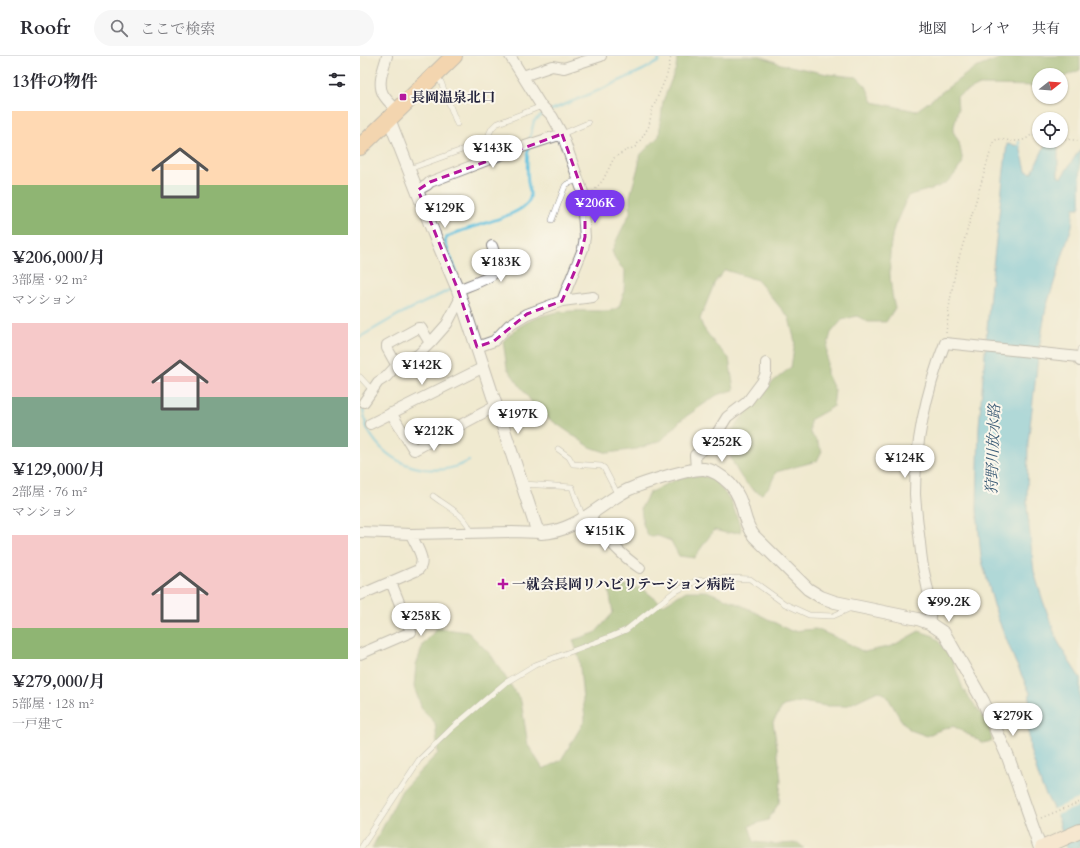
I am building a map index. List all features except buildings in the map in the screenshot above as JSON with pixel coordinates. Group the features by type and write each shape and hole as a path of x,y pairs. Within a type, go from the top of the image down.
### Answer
{"highway":[{"path":"360,147 454,56"}],"main road":[{"path":"1045,846 1080,831"}],"street":[{"path":"387,56 380,81 380,87 393,115 409,169 459,294 536,527 541,534"},
{"path":"510,56 542,106 552,116 562,134 585,198 583,213 586,237 583,249 562,301"},
{"path":"523,76 552,66 564,68 597,57"},
{"path":"418,190 430,182 513,150 562,134"},
{"path":"364,402 378,382 386,377 397,366 418,355 447,324 459,294 497,272 498,268 492,246"},
{"path":"477,348 494,340 509,325 527,314 562,301 593,297"},
{"path":"397,366 387,348 387,345 418,328 421,328 430,343"},
{"path":"929,623 931,600 920,548 916,509 916,456 920,427 926,401 937,362 945,343 1077,356"},
{"path":"696,469 695,455 711,443 727,417 747,402 762,382 766,373 766,363"},
{"path":"370,424 484,367"},
{"path":"391,413 414,450 496,406"},
{"path":"360,532 411,534 512,532 541,534 559,531 586,517 628,490 681,472 696,469 712,471 731,485 742,501 750,531 808,589 828,600 918,619 929,623 944,633 983,701 1045,846"},
{"path":"586,517 622,554 640,568"},
{"path":"360,595 421,568 422,558 411,534"},
{"path":"360,654 411,632 391,582"}],"lane":[{"path":"435,74 441,82 457,124"},
{"path":"489,134 496,124 542,106"},
{"path":"562,134 588,123"},
{"path":"409,169 484,142"},
{"path":"552,220 565,186 578,180"},
{"path":"360,377 372,390"},
{"path":"558,449 569,457 573,464 601,466 604,468 618,496"},
{"path":"522,484 572,487 586,517"},
{"path":"433,496 468,523 471,533"},
{"path":"361,848 419,760 452,728 505,683 534,665 626,630 674,592 696,581 728,578 750,579 785,604 809,614 833,616 854,606"}],"path":[{"path":"585,198 599,186 614,158 625,150 635,147 642,138 649,126 652,110 667,74 671,56"},
{"path":"945,343 956,268 993,143 997,139 1019,142 1026,140 1032,134"},
{"path":"1068,139 1080,141"},
{"path":"1039,819 1080,802"}],"highlighted area":[{"path":"562,134 585,198 585,237 579,261 562,301 527,314 494,341 477,347 458,290 418,190 430,182"}],"green space":[{"path":"677,56 760,56 781,64 827,74 857,77 866,86 873,102 916,111 973,69 1006,56 1080,56 1080,70 1068,75 1068,68 1032,68 1032,86 980,85 957,96 958,110 953,131 959,142 963,162 952,178 943,185 908,196 892,234 890,278 895,308 886,322 868,322 857,316 842,320 831,333 827,348 827,374 835,391 833,407 810,420 810,433 822,451 817,461 776,472 770,486 762,494 752,489 742,478 732,460 725,441 764,389 791,367 795,342 789,318 757,280 725,270 715,282 700,319 703,327 715,344 729,358 734,390 717,395 681,420 662,440 637,449 608,453 590,447 538,411 507,368 503,341 522,325 553,313 574,311 607,311 619,307 624,292 625,271 616,261 612,251 630,213 630,196 639,164 639,156 659,136 663,101 676,68"},
{"path":"687,476 713,478 731,501 741,528 740,532 726,533 714,530 694,558 679,556 671,541 658,536 648,536 643,524 641,508 649,493 668,483"},
{"path":"623,585 643,589 663,605 686,591 707,591 743,606 791,631 816,629 842,640 864,652 892,646 919,631 934,636 951,656 963,689 989,725 992,741 983,743 953,726 927,736 910,730 901,720 887,696 878,691 846,706 825,706 802,702 783,706 773,722 781,780 779,803 768,820 749,826 754,842 776,844 798,843 804,848 372,848 402,790 438,753 435,723 422,709 414,687 416,665 423,645 437,628 468,632 491,655 521,701 528,745 543,769 561,760 585,720 579,658 573,640 595,633 613,613 609,591"}],"water":[{"name":"狩野川放水路","path":"1007,144 1020,146 1026,171 1032,173 1044,148 1058,148 1058,176 1061,178 1080,149 1080,206 1079,208 1074,208 1072,226 1046,308 1039,349 1028,443 1027,508 1034,572 1043,601 1057,640 1080,678 1080,848 1066,848 1059,820 1042,787 1030,750 1028,723 1030,693 997,616 981,557 977,509 979,426 990,293"}],"pier":[{"path":"1080,798 1080,806 1054,816 1051,810"}],"waterway":[{"path":"549,111 643,70 658,62 660,56"},
{"path":"529,142 534,121 545,113"},
{"path":"1019,142 1019,149"},
{"path":"456,271 445,242 447,237 506,216 526,205 530,198 527,175 528,149"},
{"path":"360,337 398,315 454,288"},
{"path":"361,404 368,430 377,443 387,453 399,461 426,469 455,467 469,461"}],"place":[{"name":"長岡温泉北口","path":"403,97"},
{"name":"一就会長岡リハビリテーション病院","path":"503,584"}]}
